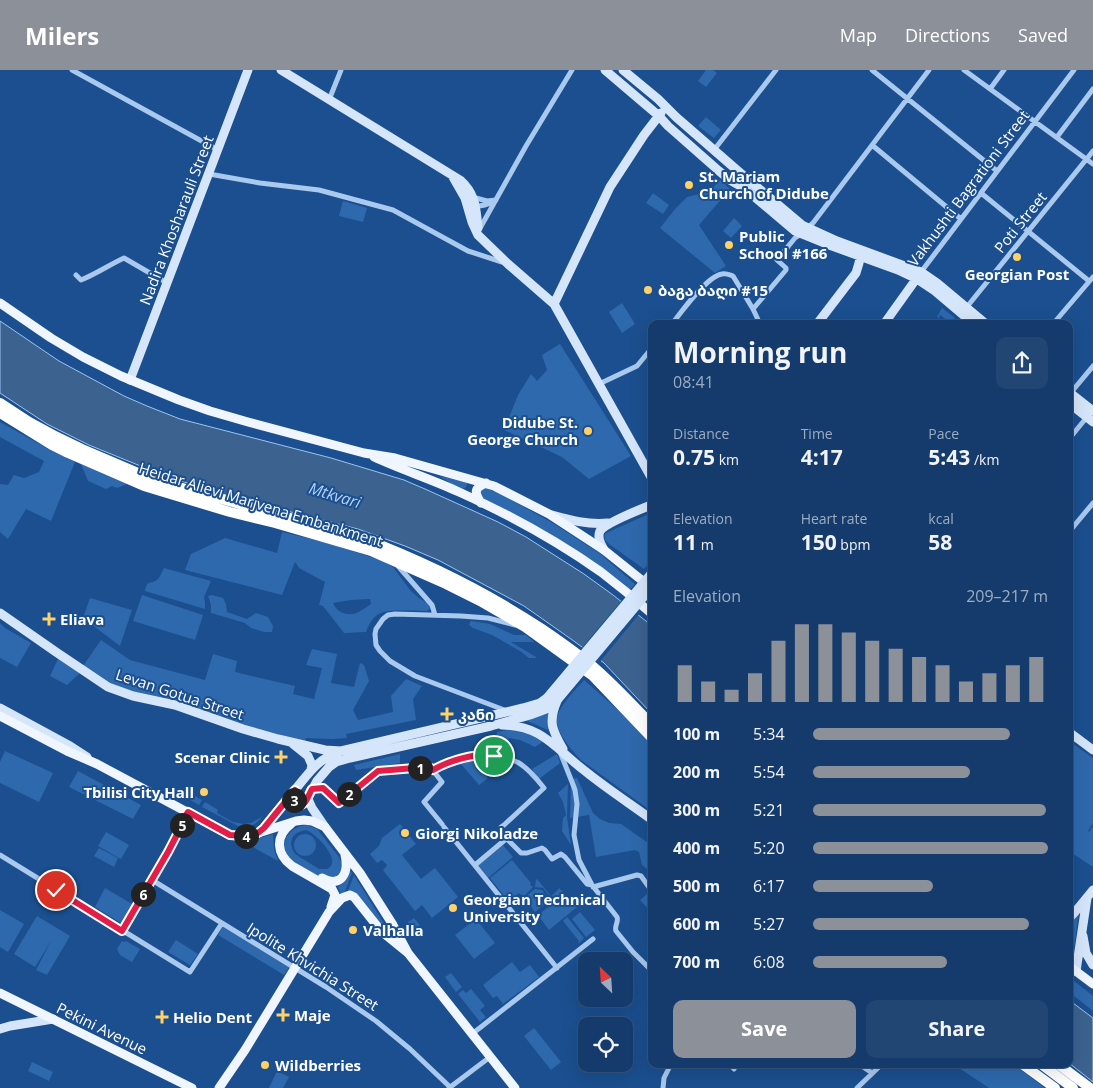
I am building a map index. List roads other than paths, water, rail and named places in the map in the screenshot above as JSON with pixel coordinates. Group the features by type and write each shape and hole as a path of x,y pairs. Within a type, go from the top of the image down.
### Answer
{"highway":[{"name":"Heidar Alievi Marjvena Embankment","path":"0,403 53,435 150,478 362,538 448,575 513,610 563,644 597,670 648,721"},
{"name":"Heidar Alievi Marjvena Embankment","path":"0,412 68,453 144,486 371,551 446,584 525,627 593,676 648,735"},
{"path":"1028,1068 1055,1088"},
{"path":"1046,1068 1073,1088"},
{"path":"1063,1068 1090,1088"}],"main road":[{"name":"Nadira Khosharauli Street","path":"130,380 248,70"},
{"path":"281,70 453,176 469,198 480,234 508,264 554,304 648,472"},
{"path":"605,70 730,180 744,188 795,231 860,257 937,283 981,320"},
{"path":"623,70 802,225 837,241 915,269 919,276 969,320"},
{"path":"554,304 610,187 644,135 666,108"},
{"path":"820,320 856,274 860,264 860,257"},
{"name":"Vakhushti Bagrationi Street","path":"887,320 919,276"},
{"path":"0,304 51,338 84,357 130,380 179,400 210,411 364,453 395,458 464,476 505,490 549,514 604,550 648,585"},
{"path":"1073,400 1091,417"},
{"path":"364,453 434,481 481,502 519,522 574,554 648,611"},
{"path":"458,492 465,491 470,487 469,482 464,476"},
{"path":"481,502 476,492 478,487 486,483"},
{"path":"604,550 599,542 599,534 603,527 648,506"},
{"path":"549,514 586,523 610,523"},
{"path":"558,744 551,724 553,701 648,578"},
{"path":"258,833 311,770 320,761 334,754 489,721 518,718 546,709 648,591"},
{"name":"Levan Gotua Street","path":"0,613 108,687 133,696 175,705 243,729 291,743 341,751"},
{"path":"295,790 294,802 296,806 302,805 308,799 312,789 320,784 329,766 340,761 489,721 497,715 553,701"},
{"path":"0,708 70,746 97,764"},
{"path":"497,715 508,715 518,718 547,732 584,771 648,817"},
{"path":"0,716 67,751 97,764 230,835 244,836 293,822 309,820 325,827"},
{"path":"489,721 530,730 558,744"},
{"path":"1073,735 1093,750"},
{"path":"291,743 308,756 312,762 311,770"},
{"path":"301,745 314,753 320,761 320,784"},
{"path":"308,799 325,827 360,873 393,925 408,953 515,1088"},
{"path":"219,1088 245,1050 329,912 335,898 333,891 296,869 284,859 280,852 277,827 282,806"},
{"path":"279,843 283,832 293,822"},
{"path":"296,869 306,869 330,882 338,880 344,876 346,869 344,852"},
{"path":"1073,914 1093,890"},
{"path":"329,912 342,898 352,896 381,931 408,953"},
{"path":"1073,968 1082,964 1082,928 1087,898"},
{"path":"1082,953 1093,965"},
{"path":"1073,969 1093,984"},
{"name":"Pekini Avenue","path":"0,993 192,1088"},
{"path":"0,1029 20,1024 53,1020"}],"street":[{"path":"72,70 218,150"},
{"path":"329,100 342,70"},
{"path":"480,234 496,200 526,146 572,70"},
{"path":"714,150 776,70"},
{"path":"872,70 997,171"},
{"path":"753,309 786,270 777,260 796,238 813,223 929,70"},
{"path":"964,70 1093,164"},
{"path":"990,89 1004,70"},
{"name":"Vakhushti Bagrationi Street","path":"919,276 1074,70"},
{"path":"1057,137 1093,89"},
{"path":"872,145 961,219"},
{"name":"Poti Street","path":"966,308 1093,151"},
{"path":"209,174 260,183 319,190 394,210 468,250 508,264"},
{"path":"981,193 1028,232 1091,279 1056,320"},
{"path":"469,198 487,201 496,200"},
{"path":"472,207 491,204 496,200"},
{"path":"76,276 81,280 95,275 109,265 124,258 167,283"},
{"path":"675,320 712,278 722,274 733,276 758,320"},
{"path":"599,384 631,370 648,353"},
{"path":"1073,391 1093,366"},
{"path":"1073,435 1091,417"},
{"path":"1073,527 1093,503"},
{"path":"390,559 407,575 432,605 435,615"},
{"path":"508,712 415,676 390,661 376,645 376,629 383,619 388,616 402,614 488,618 525,627"},
{"path":"485,703 490,710 489,721"},
{"path":"558,744 575,790 577,804 574,835 577,853 583,868 592,886 617,917 615,929 648,967"},
{"path":"433,770 447,763 483,754 516,762 523,766 544,788 501,827 506,839 521,853 527,854 542,848 546,850 552,859 561,854 587,884 592,886 636,875 641,876 648,886"},
{"path":"320,784 339,803 378,771 431,768 442,782 424,802 557,968"},
{"path":"122,931 188,812"},
{"path":"475,865 506,839"},
{"path":"0,855 190,972 222,923"},
{"name":"Ipolite Khvichia Street","path":"152,880 326,987 376,1021 414,1053 449,1088"},
{"path":"472,1034 593,939"},
{"path":"449,1088 490,1057"},
{"path":"662,1088 669,1068"},
{"path":"865,1068 872,1073"},
{"path":"858,1088 878,1068"}],"water":[{"name":"Mtkvari","path":"0,321 59,361 124,396 147,406 180,419 331,458 404,480 498,522 526,537 584,574 648,623 648,710 604,663 571,639 524,606 438,560 358,529 232,497 165,476 89,445 47,424 0,393"},
{"path":"1073,1003 1093,1018 1093,1082 1073,1066"}],"place":[{"name":"St. Mariam Church of Didube","path":"689,185"},
{"name":"Public School #166","path":"729,245"},
{"name":"Georgian Post","path":"1017,257"},
{"name":"ბაგა ბაღი #15","path":"648,290"},
{"name":"Didube St. George Church","path":"588,431"},
{"name":"Eliava","path":"49,619"},
{"name":"კანი","path":"447,714"},
{"name":"Scenar Clinic","path":"281,757"},
{"name":"Tbilisi City Hall","path":"204,792"},
{"name":"Giorgi Nikoladze","path":"405,833"},
{"name":"Georgian Technical University","path":"453,908"},
{"name":"Valhalla","path":"353,930"},
{"name":"Maje","path":"283,1015"},
{"name":"Helio Dent","path":"162,1017"},
{"name":"Wildberries","path":"265,1065"}]}
